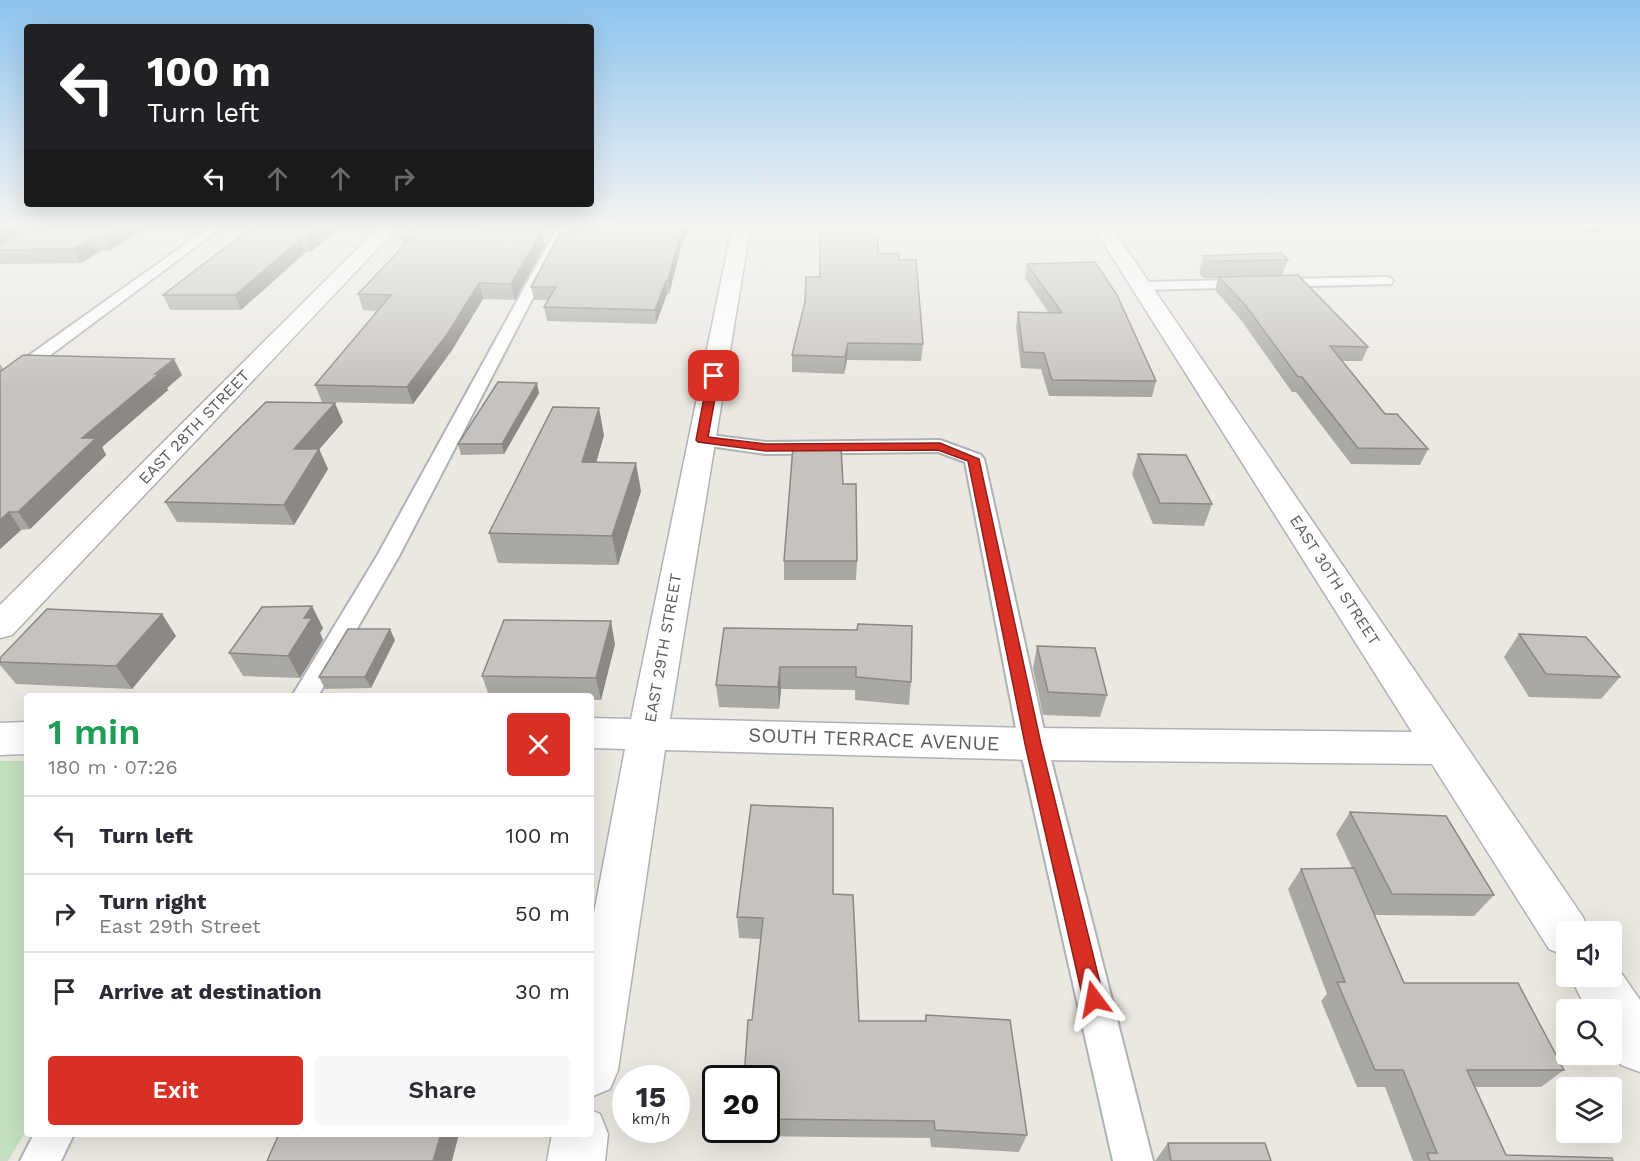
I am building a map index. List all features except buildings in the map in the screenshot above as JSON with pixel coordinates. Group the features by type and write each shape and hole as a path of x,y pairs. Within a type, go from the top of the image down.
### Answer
{"street":[{"name":"EAST 28TH STREET","path":"0,626 335,282"},
{"name":"EAST 29TH STREET","path":"594,1052 648,733 731,282"},
{"name":"EAST 30TH STREET","path":"1140,282 1558,921"},
{"name":"SOUTH TERRACE AVENUE","path":"594,733 1033,744 1445,748"},
{"path":"0,739 24,738"},
{"path":"1602,987 1640,1046"},
{"path":"576,1161 580,1137"}],"lane":[{"path":"0,384 140,282"},
{"path":"307,693 388,556 534,282"},
{"path":"1142,285 1314,282"},
{"path":"702,440 766,447 940,446 974,459 1033,744 1133,1161"},
{"path":"40,1161 53,1137"}],"green space":[{"path":"0,761 24,761 24,1134 8,1161 0,1161"}],"route":[{"path":"714,376 702,440 766,447 940,446 974,459 1033,744 1094,999"}]}
